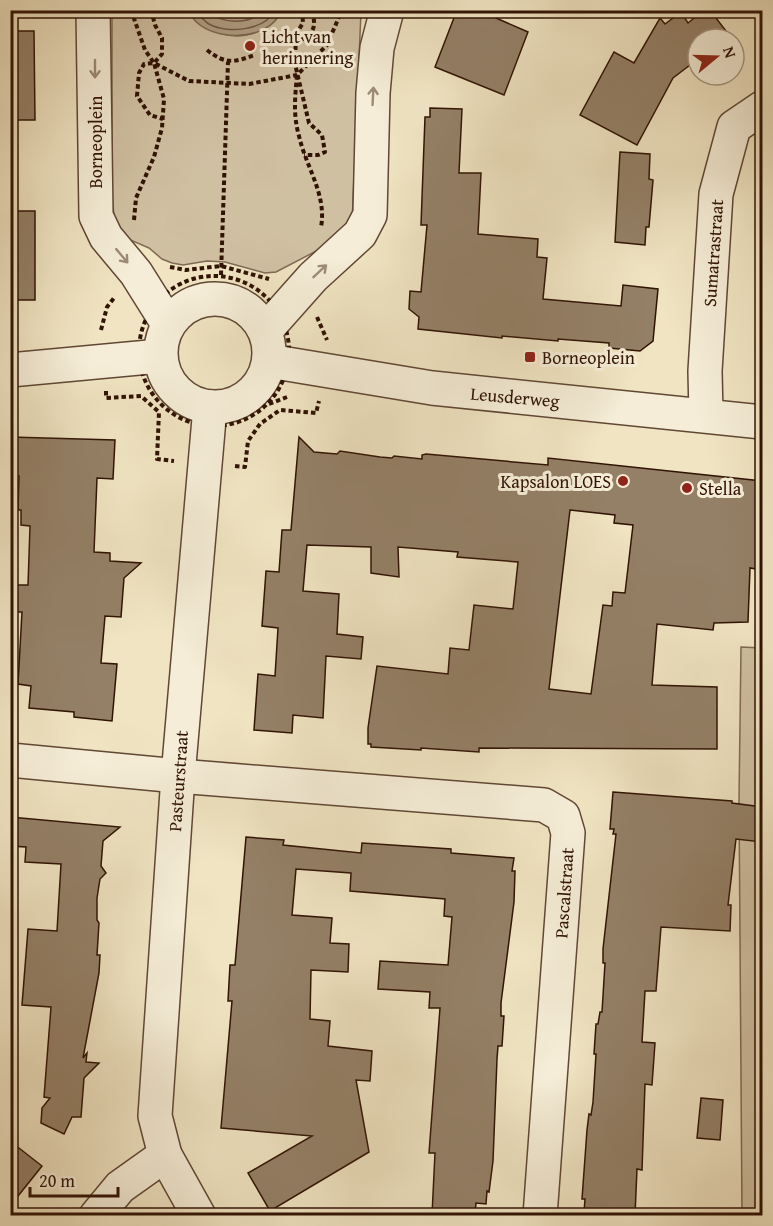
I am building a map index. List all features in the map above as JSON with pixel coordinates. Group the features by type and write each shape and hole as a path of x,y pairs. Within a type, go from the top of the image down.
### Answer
{"street":[{"name":"Borneoplein","path":"93,10 96,216 106,237 136,273 168,324"},
{"path":"267,346 313,277 360,234 370,215 372,93 377,48 387,10"},
{"name":"Sumatrastraat","path":"706,415 705,371 716,194 734,127 762,108"},
{"path":"218,298 233,301 246,308 257,319 267,346 264,376 255,390 242,400 226,406 210,407 195,404 181,396 170,385 163,371 160,356 162,340 168,324 189,304 203,299 218,298"},
{"name":"Leusderweg","path":"267,346 324,370 458,392 762,422"},
{"path":"10,370 160,356"},
{"name":"Pasteurstraat","path":"199,1215 165,1155 155,1116 178,776 210,407"},
{"name":"Pascalstraat","path":"10,760 178,776 544,805 562,816 568,833 540,1215"},
{"path":"96,1215 120,1187 165,1155"}],"path":[{"path":"131,10 145,50 154,63 164,99 162,128 154,157 136,198 133,226"},
{"path":"302,10 303,23 296,34 294,44 294,64 309,123 322,135 325,152 318,155 304,155"},
{"path":"294,44 311,34 315,26 311,10"},
{"path":"163,119 150,115 137,96 139,73 144,64 154,63 189,81 228,84 249,84 297,75 327,45 341,13 324,10"},
{"path":"152,11 155,25 162,38 162,54 154,63"},
{"path":"207,50 219,59 228,62 255,55"},
{"path":"221,275 228,62"},
{"path":"297,75 294,113 304,155 319,192 322,220 320,229"},
{"path":"162,265 186,270 221,266 269,279 289,273 320,322 328,344 324,370"}],"shaded area":[{"path":"112,11 189,11 191,16 224,34 240,36 265,28 277,18 281,11 361,11 352,224 324,247 276,272 265,273 225,262 207,261 183,265 172,263 162,259 149,248 128,239 119,228 114,216 112,195"},
{"path":"741,647 762,648 762,1216 742,1215 739,800"}],"water":[{"path":"189,11 281,11 274,22 263,29 250,34 235,35 220,34 207,29 196,22"}],"building":[{"path":"457,10 498,10 496,18 528,32 504,95 435,67"},
{"path":"704,10 710,10 723,27 686,27 686,68 673,78 637,145 580,115 614,52 634,63 660,18 665,24 681,12 688,23"},
{"path":"10,31 34,31 35,120 10,120"},
{"path":"430,108 462,109 459,173 481,173 478,234 538,239 537,257 547,258 543,299 621,306 623,285 658,289 653,341 640,351 609,348 609,343 502,336 502,338 418,329 419,317 409,309 410,291 421,292 427,225 421,225 425,117 430,117"},
{"path":"620,152 650,154 649,179 653,180 645,245 615,242"},
{"path":"10,211 35,211 35,300 10,300"},
{"path":"10,437 115,440 113,479 97,478 94,552 110,553 110,561 141,563 124,578 121,617 105,616 101,663 117,664 112,721 74,717 74,712 29,708 31,686 18,684 22,612 10,612 10,585 28,585 30,526 21,525 21,510 18,510 19,476 10,476"},
{"path":"299,437 314,452 337,454 340,451 380,457 422,459 422,455 426,454 548,465 548,458 762,481 762,570 750,568 748,622 714,623 713,630 657,624 652,685 717,687 717,749 479,748 479,752 371,747 371,744 368,744 368,728 377,666 448,674 450,648 469,650 474,605 513,609 518,562 457,557 458,552 398,547 399,577 371,573 371,547 307,545 303,591 339,594 337,634 363,637 361,659 326,656 323,718 293,715 292,733 254,730 258,674 275,676 278,628 262,626 266,571 279,572 282,530 291,530","holes":["570,510 615,515 614,523 633,525 625,593 613,592 612,606 603,605 591,694 549,689"]},
{"path":"613,792 732,801 732,803 762,807 762,842 736,839 728,905 731,905 730,931 661,927 656,991 645,991 642,1042 655,1043 652,1085 645,1084 642,1170 637,1169 635,1215 584,1212 585,1199 582,1199 587,1130 593,1102 596,1024 602,1012 605,963 603,963 603,949 616,834 613,834 614,829 610,829"},
{"path":"10,817 120,827 103,841 101,866 106,873 100,879 97,898 99,973 83,1058 87,1053 86,1062 99,1063 84,1078 81,1117 72,1117 64,1134 41,1123 42,1108 50,1098 44,1097 51,1007 22,1005 28,929 57,931 61,864 25,862 26,847 10,846"},
{"path":"246,837 284,840 283,845 361,853 362,843 451,849 451,853 514,858 512,871 515,871 514,902 501,1003 501,1016 504,1016 502,1046 498,1046 497,1059 493,1161 486,1204 476,1203 475,1215 432,1215 435,1153 429,1153 440,1008 429,1008 430,992 378,989 380,961 448,965 452,917 444,916 445,899 350,891 351,873 296,869 292,915 332,918 330,943 349,944 348,972 311,970 310,1019 330,1021 328,1046 372,1051 370,1081 356,1080 369,1152 270,1211 248,1173 312,1136 221,1128 232,1001 228,1001 230,965 235,965"},
{"path":"701,1098 723,1100 720,1140 697,1138"},
{"path":"10,1141 42,1166 10,1206"}],"place":[{"name":"Licht van herinnering","path":"250,46"},
{"name":"Borneoplein","path":"530,357"},
{"name":"Kapsalon LOES","path":"623,481"},
{"name":"Stella","path":"687,488"}]}
